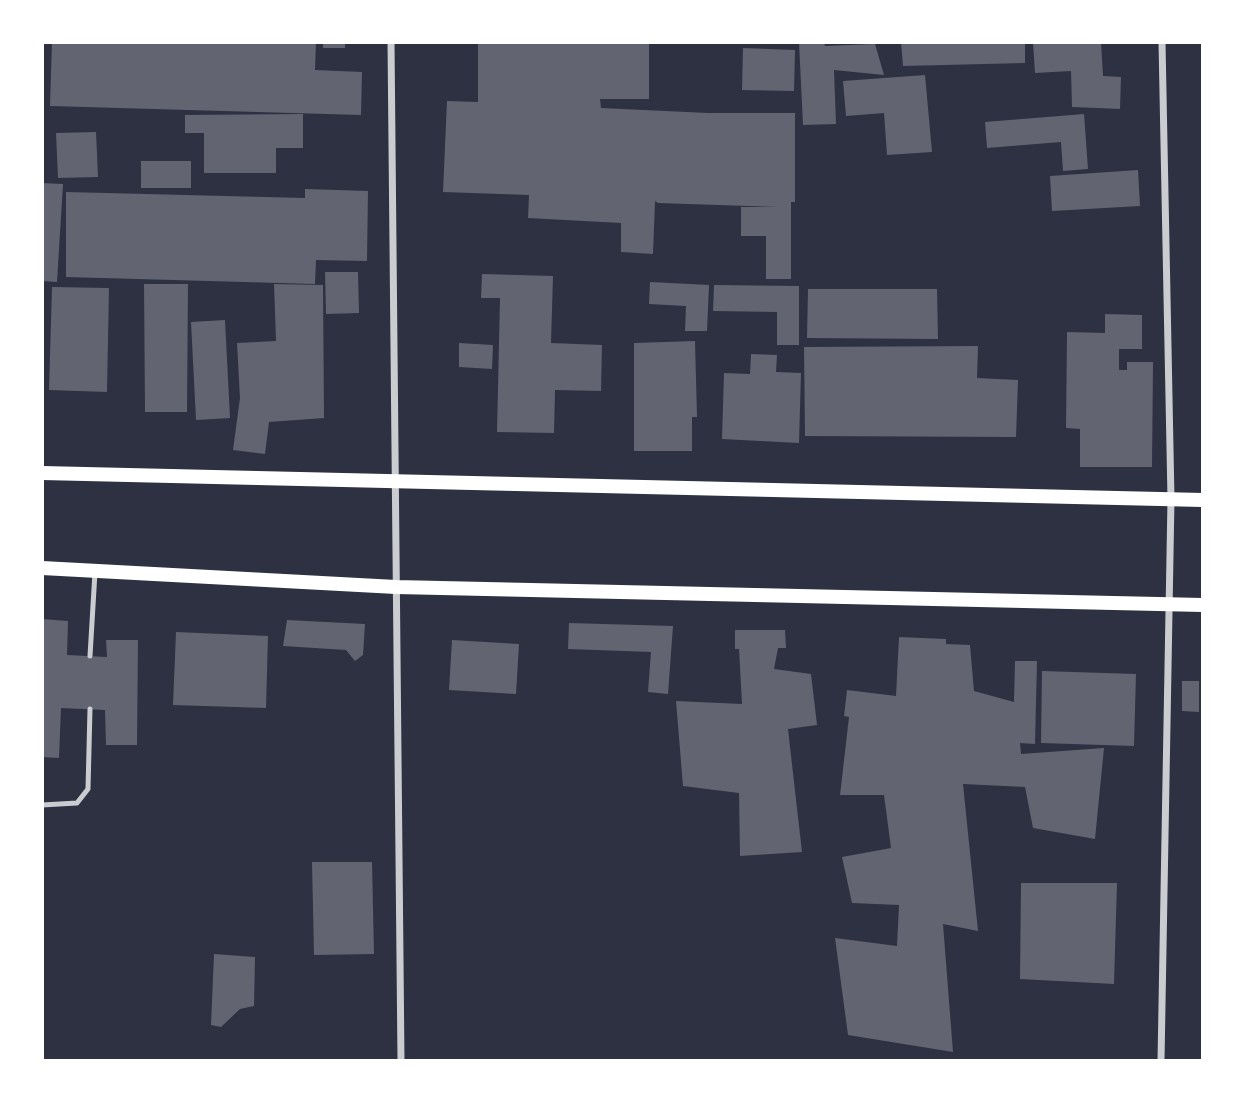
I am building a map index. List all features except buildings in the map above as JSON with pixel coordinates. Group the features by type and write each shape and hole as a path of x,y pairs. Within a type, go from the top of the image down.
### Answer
{"main road":[{"path":"42,473 1203,500"},
{"path":"42,568 396,587 1203,605"}],"street":[{"path":"390,42 401,1061"},
{"path":"1161,1061 1171,499 1162,42"}],"lane":[{"path":"90,656 96,571"},
{"path":"42,805 77,803 88,789 90,709"}]}
